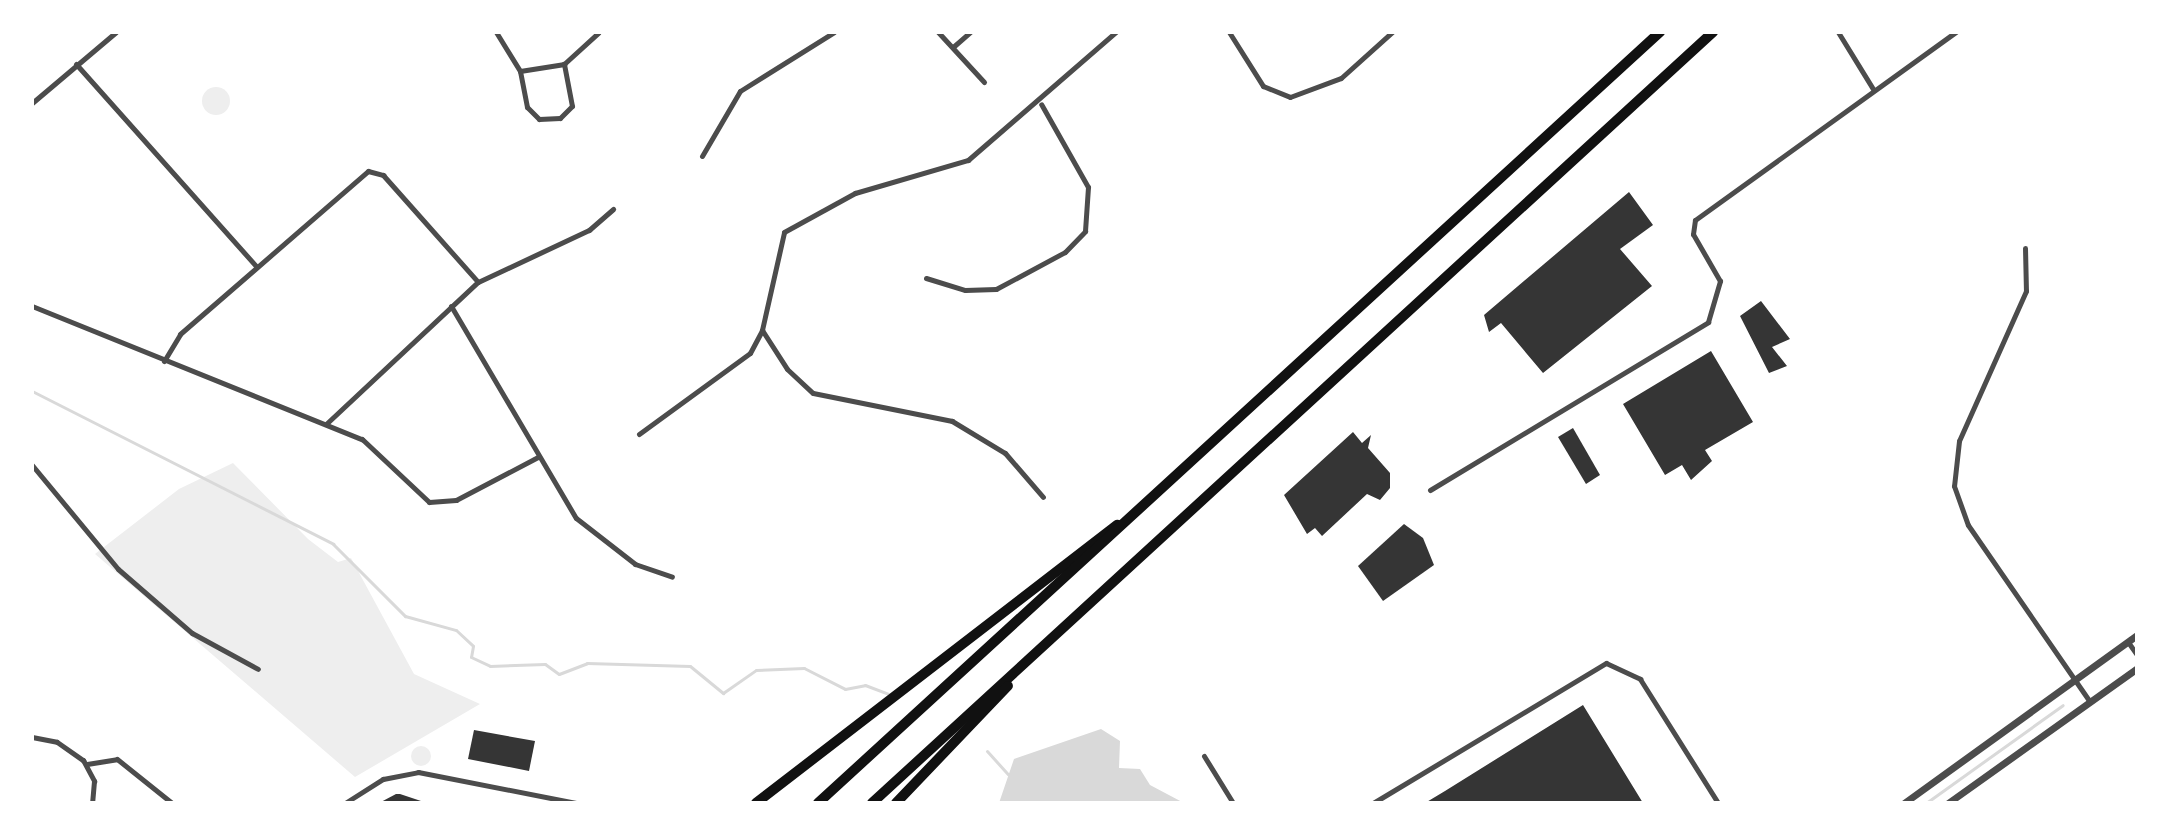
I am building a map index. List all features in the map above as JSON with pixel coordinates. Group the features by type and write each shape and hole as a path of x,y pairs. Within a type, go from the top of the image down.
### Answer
{"highway":[{"path":"818,803 1660,32"},
{"path":"872,803 1713,32"},
{"path":"756,803 908,682 1142,508"},
{"path":"896,803 981,721 1027,662"}],"street":[{"path":"32,103 116,32"},
{"path":"496,32 520,71 529,111 555,120 574,100 564,64"},
{"path":"520,71 564,64 599,32"},
{"path":"702,156 740,91 834,32"},
{"path":"938,32 984,82"},
{"path":"953,47 970,32"},
{"path":"639,434 743,360 762,330 775,250 792,226 855,193 958,165 1041,104 1116,32"},
{"path":"1229,32 1263,86 1290,97 1341,78 1392,32"},
{"path":"1838,32 1873,89"},
{"path":"1430,490 1708,322 1720,281 1693,234 1695,220 1956,32"},
{"path":"76,64 256,266"},
{"path":"926,278 965,290 996,289 1080,239 1090,196 1041,104"},
{"path":"164,361 180,334 256,266 372,171 478,282"},
{"path":"326,424 478,282 589,230 613,209"},
{"path":"2025,248 2027,288 1959,441 1954,486 1968,525 2090,702"},
{"path":"32,306 369,443 416,495 436,504 538,457"},
{"path":"451,306 538,457 582,526 643,569 672,577"},
{"path":"762,330 787,369 813,393 952,421 1005,453 1043,497"},
{"path":"32,465 118,569 192,633 258,669"},
{"path":"1904,803 2137,635"},
{"path":"2128,642 2137,655"},
{"path":"1373,803 1606,663 1640,679 1718,803"},
{"path":"1948,803 2137,668"},
{"path":"32,737 57,742 87,764 117,759 172,803"},
{"path":"1204,756 1233,803"},
{"path":"87,764 92,803"},
{"path":"345,803 389,776 418,772 576,803"}],"shaded area":[{"path":"216,87 226,91 230,101 226,111 216,115 206,111 202,101 206,91"},
{"path":"233,463 308,539 338,562 351,558 414,674 480,704 355,777 95,554 179,489"},
{"path":"1101,729 1120,741 1119,768 1140,769 1150,785 1184,803 999,803 1014,759"},
{"path":"421,746 428,749 431,756 428,763 421,766 414,763 411,756 414,749"}],"building":[{"path":"1629,192 1653,225 1620,249 1652,286 1543,373 1501,323 1489,332 1484,315"},
{"path":"1761,301 1790,339 1772,347 1787,366 1769,373 1740,316"},
{"path":"1711,351 1753,422 1705,450 1712,461 1691,480 1682,465 1665,475 1623,404"},
{"path":"1573,428 1600,475 1586,484 1558,437"},
{"path":"1353,432 1362,443 1371,435 1368,448 1390,473 1390,488 1380,500 1367,494 1322,536 1315,528 1307,534 1284,495"},
{"path":"1404,524 1423,538 1434,565 1383,601 1358,566"},
{"path":"1583,705 1643,803 1425,803 1445,791"},
{"path":"474,730 535,741 529,771 468,759"},
{"path":"400,794 427,803 379,803"}],"waterway":[{"path":"32,391 333,544 405,616 456,630 473,646 471,657 490,666 545,664 559,674 587,663 690,666 723,693 756,670 804,668 845,689 865,685 888,694"},
{"path":"1926,803 2063,705"},
{"path":"987,751 1008,774"}]}
